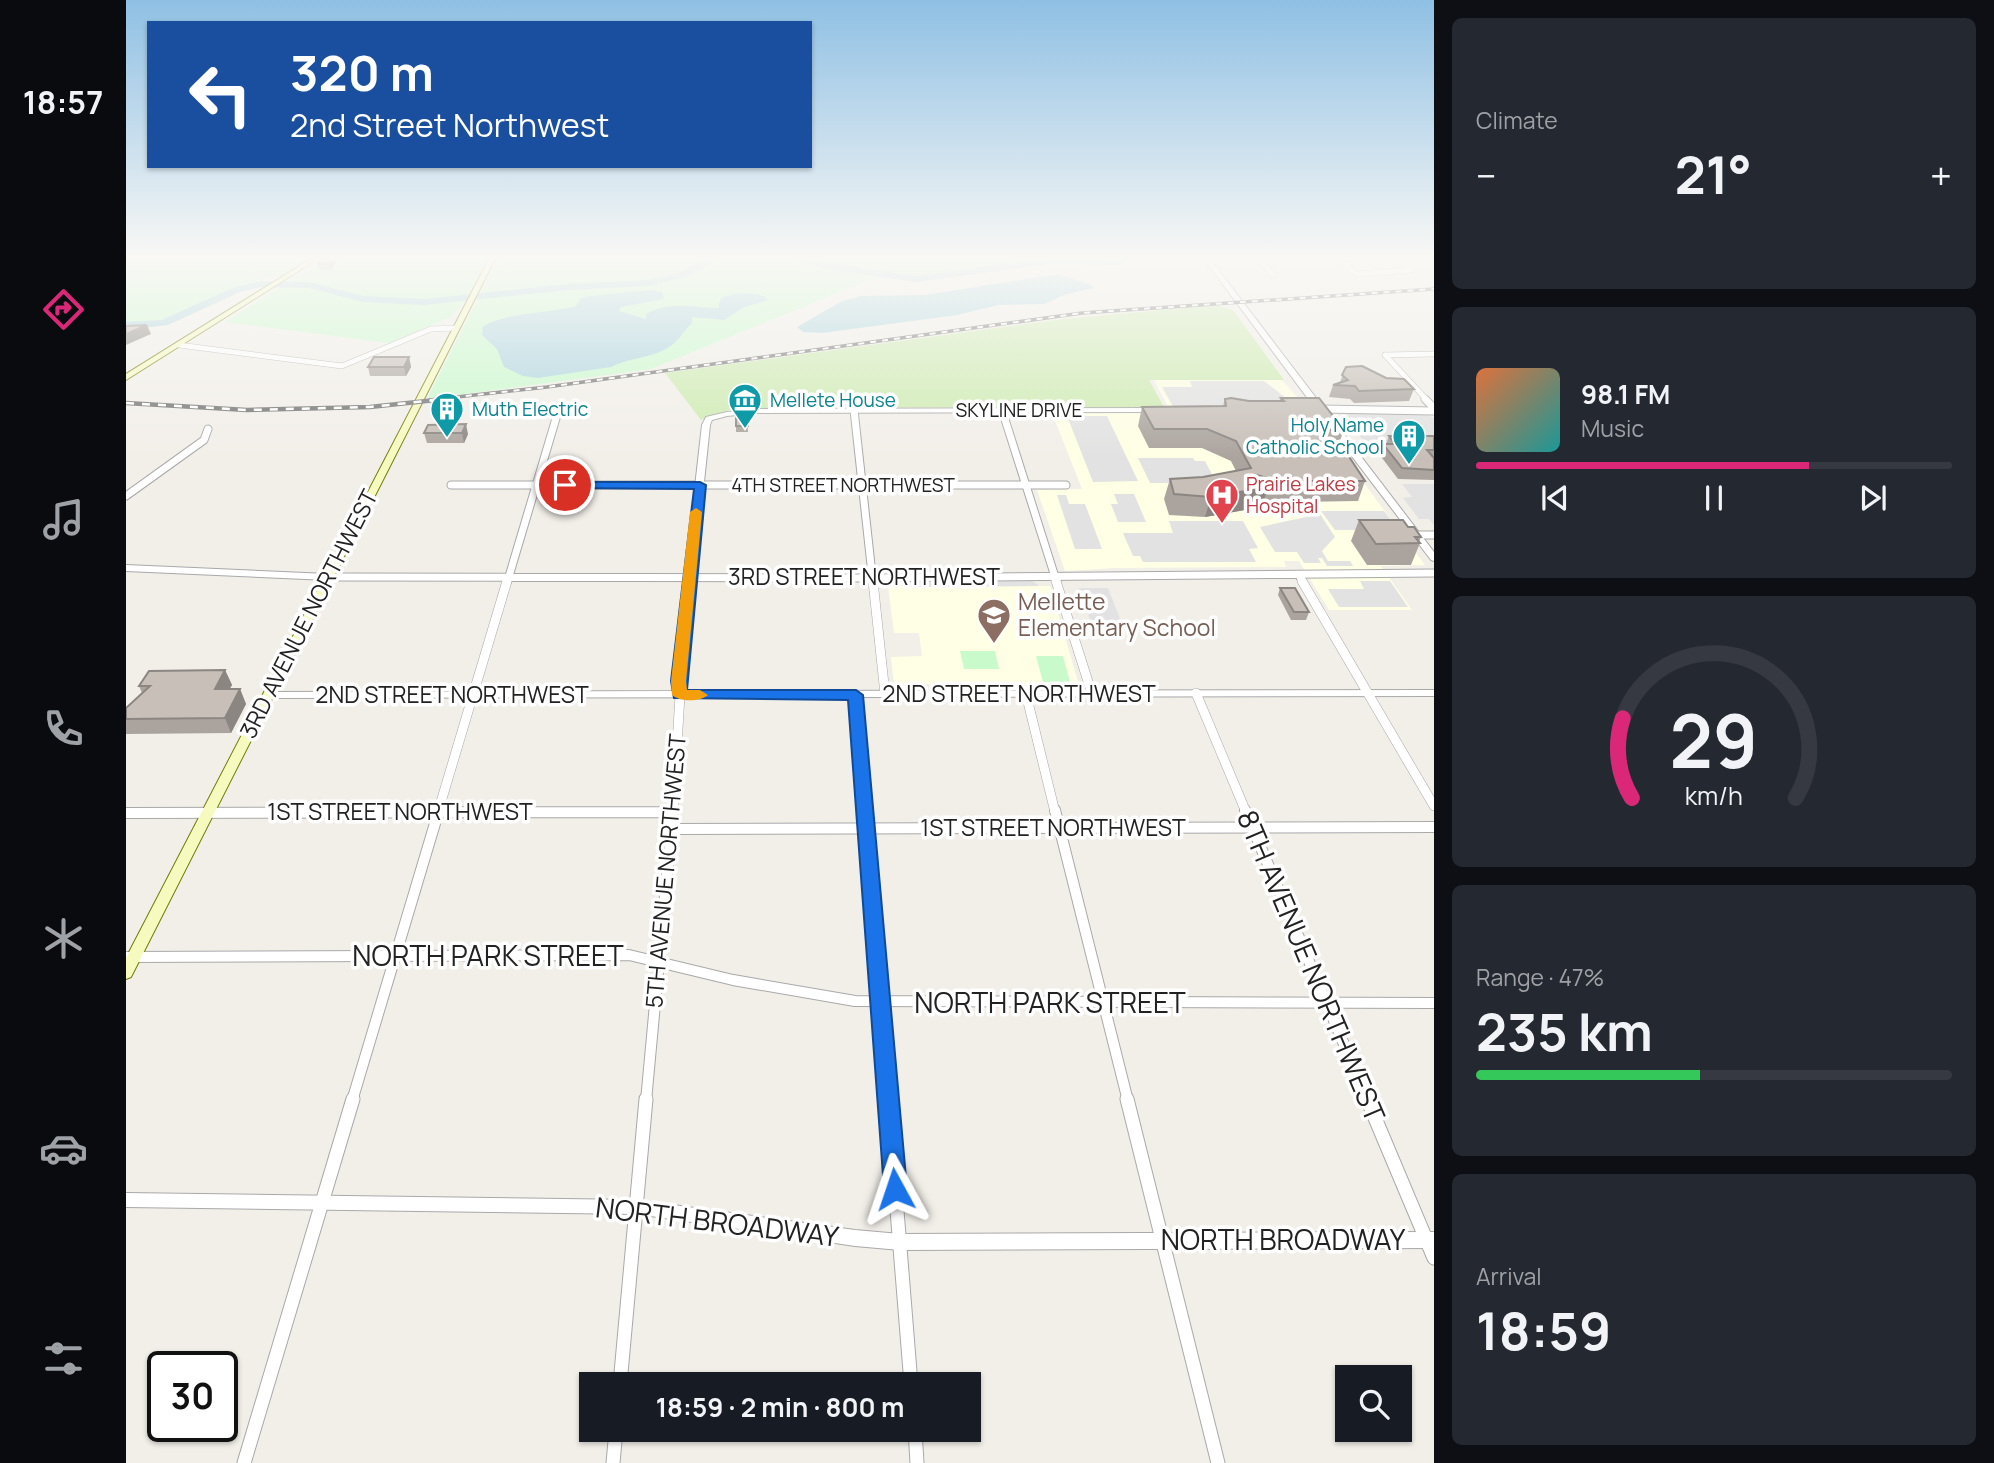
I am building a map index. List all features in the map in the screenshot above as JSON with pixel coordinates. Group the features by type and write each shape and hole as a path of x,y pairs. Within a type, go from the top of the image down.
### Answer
{"main road":[{"path":"126,378 214,323"},
{"name":"3RD AVENUE NORTHWEST","path":"126,973 130,957 458,323"}],"street":[{"path":"1254,323 1317,410 1434,558"},
{"path":"179,345 342,366 426,331 456,328"},
{"path":"1434,354 1385,355 1434,409"},
{"path":"1317,410 1434,409"},
{"path":"854,410 885,694"},
{"path":"1002,410 1092,694"},
{"name":"SKYLINE DRIVE","path":"717,415 757,411 1160,410"},
{"path":"244,1463 557,415"},
{"name":"5TH AVENUE NORTHWEST","path":"622,1372 672,828 680,695 678,681 706,425 717,415"},
{"path":"126,496 204,440 208,429"},
{"name":"4TH STREET NORTHWEST","path":"451,485 1066,485"},
{"path":"1416,535 1434,535"},
{"name":"3RD STREET NORTHWEST","path":"126,568 328,578 873,578 1434,573"},
{"path":"1299,575 1434,806"},
{"name":"8TH AVENUE NORTHWEST","path":"1196,693 1430,1240 1434,1258"},
{"name":"2ND STREET NORTHWEST","path":"268,695 1434,693"},
{"path":"1026,694 1219,1463"},
{"path":"856,695 910,1372"},
{"name":"1ST STREET NORTHWEST","path":"126,813 673,812"},
{"name":"1ST STREET NORTHWEST","path":"672,828 1434,827"},
{"name":"NORTH PARK STREET","path":"130,957 629,955 733,980 855,1001 1103,1004 1434,1003"},
{"name":"NORTH BROADWAY","path":"126,1200 636,1207 900,1242 1430,1240"},
{"path":"613,1463 616,1442"},
{"path":"916,1442 918,1463"}],"shaded area":[{"name":"Prairie Lakes Hospital","path":"1154,380 1282,380 1314,416 1425,565 1381,566 1412,610 1329,610 1299,561 1284,561 1286,567 1114,568 1065,571 1037,490 1082,489 1052,413 1170,411"},
{"path":"1190,381 1264,381 1296,409 1175,410 1162,387 1192,387"},
{"path":"1342,414 1429,414 1434,419 1434,444 1366,444"},
{"path":"1067,416 1107,416 1138,481 1093,482"},
{"path":"1138,458 1193,458 1195,461 1205,461 1214,478 1204,483 1150,483"},
{"path":"1402,484 1434,484 1434,525 1429,519 1419,519 1403,498 1412,497"},
{"path":"1114,494 1134,494 1146,522 1118,522 1111,504 1118,504"},
{"path":"1057,495 1066,495 1069,504 1085,504 1102,549 1075,549"},
{"path":"1321,511 1384,511 1404,537 1380,530 1335,530"},
{"path":"1320,514 1335,537 1322,551 1328,561 1350,561 1353,566 1327,566 1322,558 1318,558 1321,563 1304,563 1297,552 1275,552 1260,527"},
{"path":"1169,521 1243,521 1258,548 1249,549 1256,562 1143,562 1140,556 1133,556 1123,533 1173,533"},
{"path":"1026,577 1040,586 912,587 898,578"},
{"path":"1360,581 1390,581 1408,607 1339,607 1328,589 1364,589"},
{"name":"Mellette Elementary School","path":"888,586 1050,586 1079,685 894,684 891,657 922,656 919,633 894,633"},
{"path":"1079,588 1108,588 1124,629 1093,629"}],"green space":[{"path":"235,323 436,323 389,343"},
{"path":"465,323 763,323 651,369 427,399"},
{"path":"1032,323 1243,323 1284,380 1149,380 1164,407 773,408 729,410 701,420 665,373"},
{"path":"960,651 995,651 999,669 964,669"},
{"path":"1036,656 1063,656 1070,682 1043,682"}],"water":[{"path":"489,323 692,323 676,341 658,353 611,367 538,378 523,376 504,367 497,349 482,335 483,327"},
{"path":"803,323 895,323 822,333 803,332 797,327"}],"building":[{"path":"147,325 126,334 126,326"},
{"path":"374,357 409,357 404,367 368,367"},
{"path":"1362,366 1386,378 1404,379 1414,389 1359,391 1355,386 1333,385 1348,380 1342,375 1346,367"},
{"path":"1281,398 1319,398 1344,430 1318,430 1330,447 1342,446 1365,481 1296,481 1298,484 1289,484 1253,474 1268,487 1211,497 1174,494 1170,479 1203,477 1251,468 1236,441 1207,429 1154,429 1142,407 1226,406 1225,399 1284,401"},
{"path":"747,415 748,426 736,426 736,416"},
{"path":"466,424 462,433 424,433 428,425"},
{"path":"1389,436 1434,436 1434,450 1427,450 1434,458 1434,470 1402,468 1383,444 1395,444"},
{"path":"1359,520 1403,520 1408,527 1414,527 1421,537 1415,537 1420,543 1376,544"},
{"path":"1280,588 1295,588 1309,612 1294,612"},
{"path":"225,670 215,689 240,689 225,718 126,719 126,708 150,686 139,686 149,671"}],"waterway":[{"path":"126,326 161,323"}],"railway":[{"path":"430,400 547,387 1008,323"},
{"path":"126,403 247,410 370,407 445,399"}],"slow traffic":[{"path":"696,512 678,681 680,695 700,695"}],"place":[{"name":"Mellete House","path":"745,430"},
{"name":"Muth Electric","path":"447,439"},
{"name":"Holy Name Catholic School","path":"1409,466"},
{"name":"Prairie Lakes Hospital","path":"1222,525"},
{"name":"Mellette Elementary School","path":"994,645"}],"route":[{"path":"565,485 700,485 678,681 680,695 856,695 895,1189"}]}
